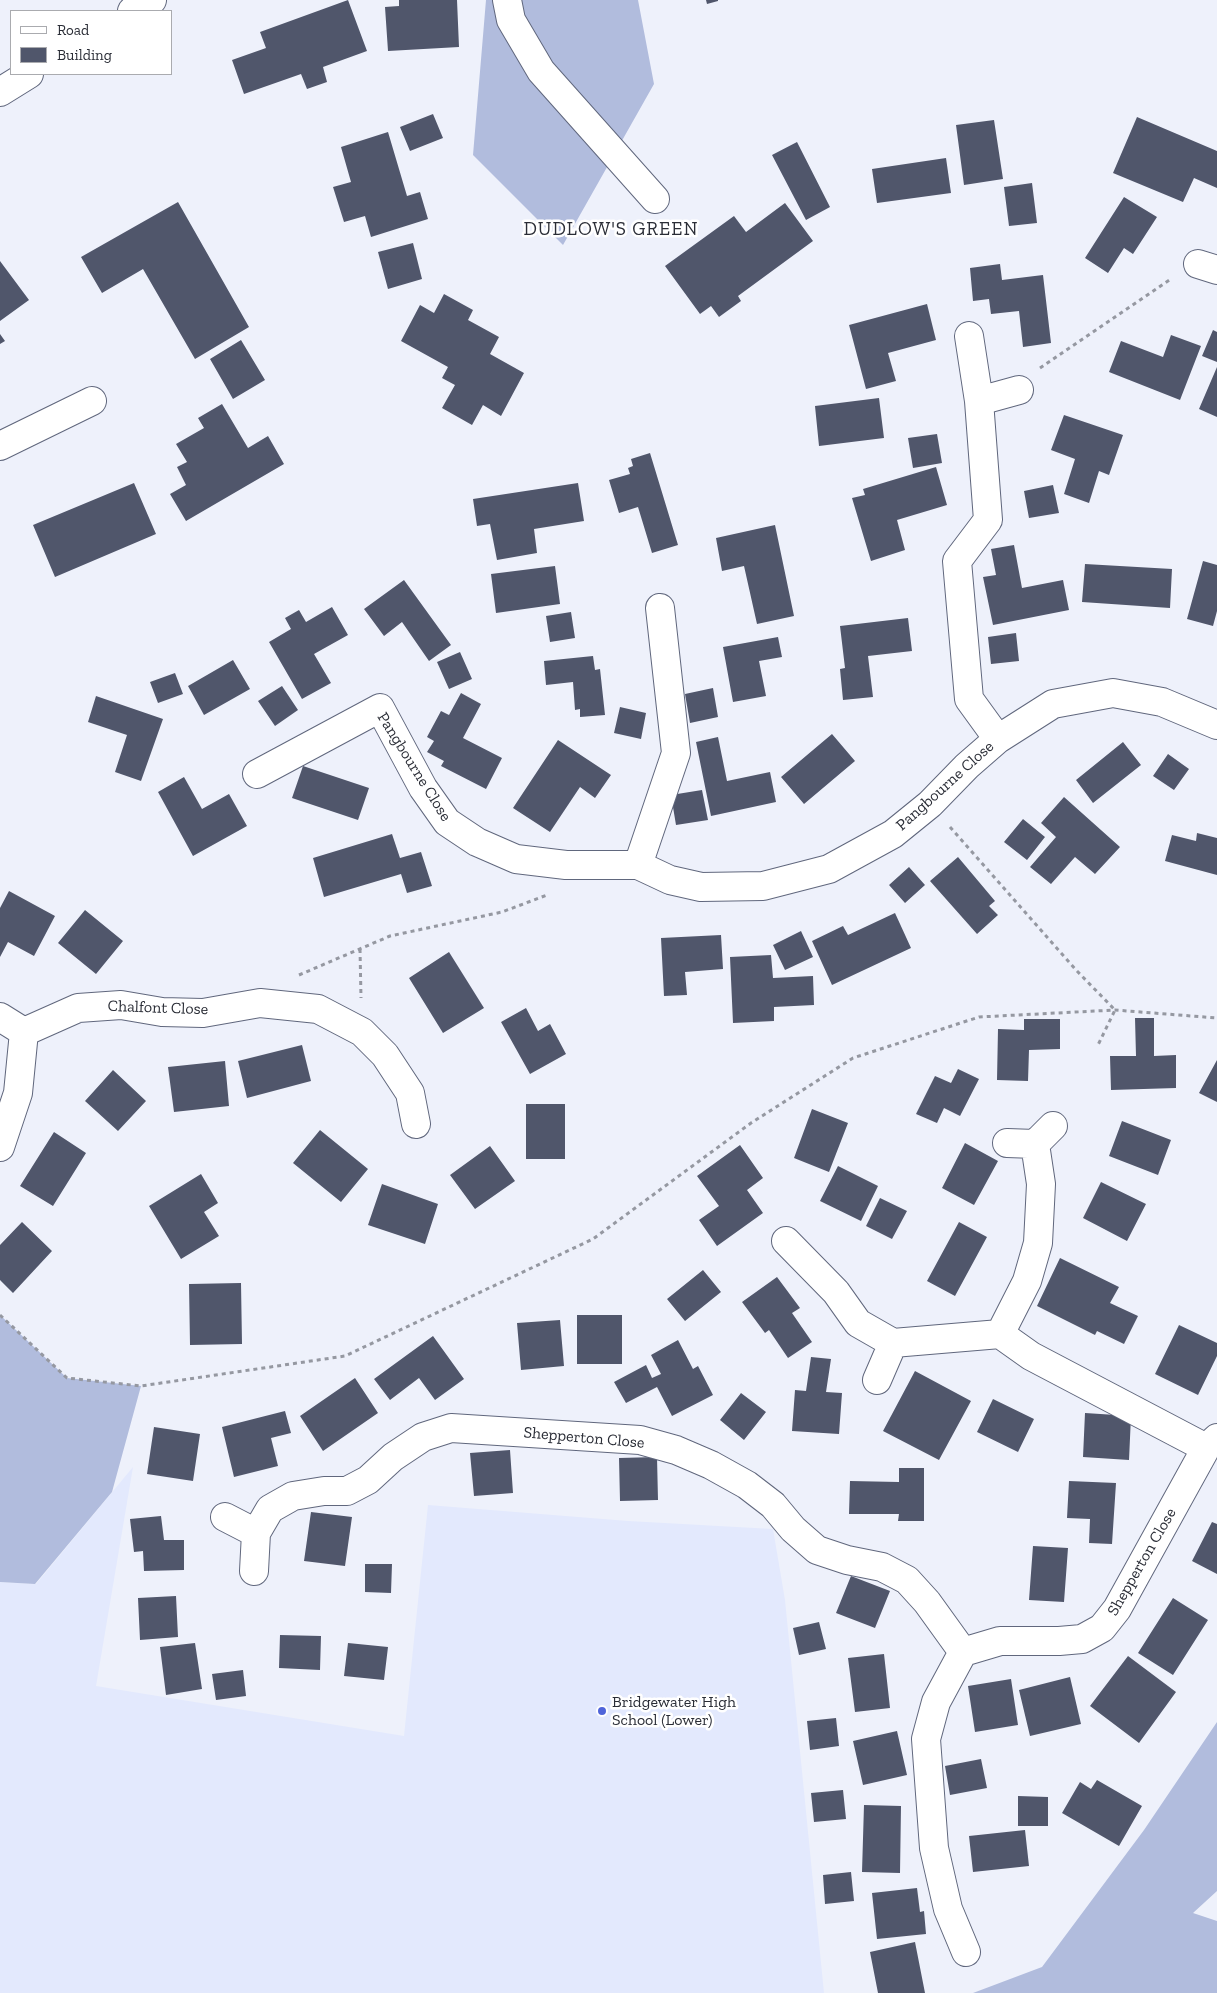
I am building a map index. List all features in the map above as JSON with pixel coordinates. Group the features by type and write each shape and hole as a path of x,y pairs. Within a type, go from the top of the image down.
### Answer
{"street":[{"path":"134,10 152,0"},
{"path":"507,0 511,20 541,71 655,199"},
{"path":"0,92 27,75"},
{"name":"Pangbourne Close","path":"969,336 980,401 988,520 957,561 968,699 998,739"},
{"path":"980,401 1019,390"},
{"path":"0,446 92,401"},
{"path":"638,865 676,754 660,608"},
{"name":"Pangbourne Close","path":"257,774 380,708 423,788 447,822 477,842 516,859 566,866 638,865 670,880 701,887 763,886 830,869 893,834 930,804 967,766 998,739 1053,704 1113,693 1162,702 1217,725"},
{"name":"Chalfont Close","path":"24,1032 78,1008 121,1005 162,1012 203,1012 260,1003 318,1009 362,1032 385,1055 410,1093 416,1124"},
{"path":"0,1017 24,1032 18,1093 0,1147"},
{"path":"786,1242 836,1292 858,1323 893,1343 1000,1334 1027,1281 1038,1243 1044,1135 1007,1143"},
{"name":"Shepperton Close","path":"254,1571 256,1533 270,1509 293,1496 324,1491 347,1491 368,1480 393,1457 423,1437 451,1428 640,1440 676,1450 711,1465 746,1485 773,1505 817,1550 847,1560 882,1567 907,1580 927,1602 963,1652 1000,1642 1058,1641 1082,1638 1102,1628 1117,1609 1212,1443 1031,1356 1000,1334"},
{"path":"877,1380 893,1343"},
{"path":"225,1517 256,1533"},
{"path":"963,1652 936,1702 926,1739 934,1848 948,1909 966,1952"}],"path":[{"path":"1019,390 1030,374 1165,282 1208,267"},
{"path":"930,804 1076,970 1115,1010"},
{"path":"260,1003 299,974 390,936 502,912 549,894 566,866"},
{"path":"360,949 362,1032"},
{"path":"1098,1045 1115,1010"},
{"path":"0,1315 67,1378 142,1386 345,1356 593,1239 751,1123 853,1058 979,1017 1115,1010 1217,1018"}],"shaded area":[{"path":"486,0 638,0 654,84 563,245 473,155"},
{"path":"0,1315 67,1378 141,1386 112,1492 35,1584 0,1582"},
{"name":"Bridgewater High School (Lower)","path":"133,1467 96,1686 404,1736 428,1505 628,1521 773,1529 785,1600 824,1993 0,1993 0,1582 36,1584"},
{"path":"1217,1722 1217,1891 1193,1913 1217,1921 1217,1993 973,1993 1042,1967 1144,1830"}],"building":[{"path":"348,0 367,51 323,67 327,82 307,89 301,74 244,94 232,60 266,48 260,32"},
{"path":"399,0 457,0 459,47 388,51 385,7 399,6"},
{"path":"706,0 718,0 718,1 707,4"},
{"path":"433,114 443,138 410,151 400,127"},
{"path":"1137,117 1217,151 1217,188 1194,178 1183,202 1113,173"},
{"path":"994,120 1003,179 964,185 956,125"},
{"path":"388,132 407,196 420,192 428,219 371,237 365,216 344,222 333,187 351,182 341,147"},
{"path":"797,142 830,207 806,220 772,155"},
{"path":"946,158 951,193 877,203 872,169"},
{"path":"1032,183 1037,223 1009,226 1004,187"},
{"path":"1124,197 1157,217 1133,254 1124,248 1108,273 1085,258"},
{"path":"178,202 249,327 195,359 143,269 102,293 81,257"},
{"path":"785,203 813,241 738,296 741,301 719,317 711,306 700,314 665,266 734,216 746,232"},
{"path":"413,243 422,279 388,289 378,252"},
{"path":"0,261 29,300 0,321"},
{"path":"1000,264 1002,280 1043,275 1051,343 1023,347 1019,311 991,314 989,299 973,301 970,268"},
{"path":"444,294 473,310 468,320 499,337 490,354 524,373 501,416 483,405 472,425 442,408 455,385 442,378 448,367 401,341 420,305 434,313"},
{"path":"927,304 936,340 888,353 896,381 866,389 849,325"},
{"path":"1213,330 1217,332 1217,362 1202,356"},
{"path":"0,334 5,341 0,344"},
{"path":"1171,335 1201,346 1180,400 1109,372 1121,341 1163,357"},
{"path":"241,340 265,380 233,399 210,359"},
{"path":"1217,367 1217,417 1199,409"},
{"path":"879,398 884,438 819,446 815,406"},
{"path":"222,404 248,448 268,436 284,464 186,521 170,494 186,485 177,467 187,462 176,444 204,428 198,418"},
{"path":"1064,415 1123,435 1109,475 1099,471 1089,503 1064,494 1075,459 1051,450"},
{"path":"937,434 942,463 913,468 908,438"},
{"path":"650,453 678,545 652,553 638,507 619,513 609,480 630,474 628,468 633,466 631,459"},
{"path":"936,467 947,505 897,520 905,550 871,561 852,498 865,495 863,489"},
{"path":"134,483 156,534 55,577 33,525"},
{"path":"578,483 584,521 534,529 537,553 497,560 490,524 477,526 473,499"},
{"path":"1053,485 1059,513 1029,518 1024,491"},
{"path":"775,525 794,616 757,624 744,566 722,571 716,538"},
{"path":"1014,545 1022,588 1063,580 1069,610 993,625 983,577 996,575 991,549"},
{"path":"1203,561 1217,565 1217,611 1213,626 1187,619"},
{"path":"1085,564 1172,569 1170,608 1082,602"},
{"path":"555,566 560,604 496,613 491,574"},
{"path":"404,580 451,645 429,661 402,622 384,636 364,609"},
{"path":"332,607 348,635 314,654 331,683 302,699 269,642 291,629 285,618 299,610 306,622"},
{"path":"571,612 575,638 550,642 546,616"},
{"path":"908,618 912,651 868,656 873,697 843,700 840,669 845,668 840,626"},
{"path":"1016,633 1019,661 991,664 988,637"},
{"path":"778,637 782,657 759,661 766,696 733,702 723,647"},
{"path":"460,652 472,679 449,689 437,662"},
{"path":"593,656 595,670 600,669 605,715 580,717 580,709 575,710 573,682 546,685 544,661"},
{"path":"233,660 250,689 204,715 188,686"},
{"path":"175,673 183,694 158,703 150,682"},
{"path":"282,686 298,710 275,726 258,701"},
{"path":"713,688 718,717 690,723 685,694"},
{"path":"461,693 481,704 463,738 502,758 486,789 441,766 444,761 427,752 434,741 427,737 441,711 449,715"},
{"path":"96,696 163,719 141,781 115,772 127,735 88,722"},
{"path":"620,707 646,713 641,739 614,733"},
{"path":"832,734 855,761 804,804 781,777"},
{"path":"718,737 727,781 770,772 776,802 711,816 696,742"},
{"path":"558,740 611,775 595,798 580,787 550,832 513,808"},
{"path":"1123,742 1141,765 1093,803 1076,780"},
{"path":"1168,754 1189,769 1174,790 1153,776"},
{"path":"303,766 369,788 358,820 292,798"},
{"path":"184,777 202,809 229,794 247,826 193,856 158,792"},
{"path":"702,790 708,820 676,825 671,795"},
{"path":"1064,797 1120,847 1095,874 1075,857 1051,884 1030,867 1056,837 1041,823"},
{"path":"1023,819 1045,837 1027,860 1004,842"},
{"path":"1197,833 1217,838 1217,875 1165,861 1172,835 1196,841"},
{"path":"392,834 400,858 421,852 432,886 407,893 401,874 324,897 313,858"},
{"path":"958,857 995,901 989,906 998,915 977,934 930,881"},
{"path":"909,867 925,885 905,903 889,885"},
{"path":"9,891 55,916 34,956 8,942 0,957 0,908"},
{"path":"85,910 123,941 96,974 58,943"},
{"path":"895,913 911,948 832,985 812,941 843,926 848,935"},
{"path":"801,931 813,957 785,970 773,945"},
{"path":"721,935 723,969 685,972 687,995 664,996 661,938"},
{"path":"449,952 484,1008 443,1033 409,978"},
{"path":"771,955 773,978 813,976 814,1005 774,1007 774,1021 733,1023 730,957"},
{"path":"526,1008 538,1031 550,1024 566,1054 530,1074 501,1022"},
{"path":"1135,1018 1154,1018 1154,1056 1176,1055 1176,1088 1111,1090 1110,1056 1136,1056"},
{"path":"1024,1019 1060,1019 1060,1049 1029,1050 1028,1081 997,1080 998,1029 1024,1030"},
{"path":"302,1045 311,1081 247,1098 238,1061"},
{"path":"1217,1060 1217,1102 1199,1093"},
{"path":"225,1061 229,1106 174,1112 168,1067"},
{"path":"958,1069 979,1079 960,1116 944,1108 937,1123 916,1114 935,1076 951,1083"},
{"path":"113,1070 146,1101 118,1131 85,1101"},
{"path":"526,1104 565,1104 565,1159 526,1159"},
{"path":"812,1109 848,1123 829,1172 794,1158"},
{"path":"1122,1121 1171,1140 1158,1175 1109,1156"},
{"path":"320,1130 368,1169 341,1202 293,1163"},
{"path":"54,1132 86,1153 53,1206 20,1186"},
{"path":"965,1143 998,1161 974,1205 942,1188"},
{"path":"740,1145 763,1178 747,1190 763,1213 717,1246 699,1220 719,1206 697,1176"},
{"path":"490,1146 515,1181 475,1209 450,1175"},
{"path":"838,1166 878,1186 861,1221 820,1201"},
{"path":"201,1174 218,1203 204,1212 219,1236 181,1259 149,1206"},
{"path":"1101,1182 1146,1204 1127,1241 1083,1218"},
{"path":"382,1184 438,1204 425,1244 368,1225"},
{"path":"880,1198 907,1211 892,1239 866,1226"},
{"path":"22,1222 52,1251 13,1293 0,1280 0,1245"},
{"path":"959,1222 987,1237 955,1296 927,1281"},
{"path":"1060,1258 1119,1287 1110,1303 1138,1316 1124,1344 1097,1331 1095,1335 1037,1306"},
{"path":"703,1270 721,1292 685,1321 667,1299"},
{"path":"777,1277 800,1308 792,1313 812,1342 788,1358 769,1330 765,1333 742,1302"},
{"path":"241,1283 242,1344 190,1345 189,1284"},
{"path":"577,1315 622,1315 622,1364 577,1364"},
{"path":"560,1320 564,1366 521,1370 517,1323"},
{"path":"1179,1325 1217,1343 1217,1356 1198,1395 1155,1374"},
{"path":"433,1336 464,1379 435,1400 419,1378 390,1400 374,1379"},
{"path":"678,1340 693,1369 698,1366 713,1395 672,1416 657,1387 626,1403 614,1382 646,1365 652,1378 661,1374 651,1355"},
{"path":"811,1357 831,1359 826,1392 842,1393 839,1434 792,1431 795,1390 806,1391"},
{"path":"915,1371 971,1401 939,1460 883,1431"},
{"path":"355,1378 378,1413 323,1451 300,1416"},
{"path":"741,1393 766,1412 744,1440 720,1420"},
{"path":"993,1399 1034,1419 1018,1452 977,1432"},
{"path":"285,1411 291,1433 271,1438 278,1466 234,1477 222,1427"},
{"path":"1085,1413 1131,1416 1129,1460 1083,1457"},
{"path":"154,1427 200,1434 193,1481 147,1474"},
{"path":"510,1450 513,1493 474,1496 470,1453"},
{"path":"657,1457 658,1500 620,1501 619,1458"},
{"path":"899,1468 924,1468 924,1521 898,1521 899,1514 849,1514 850,1481 899,1482"},
{"path":"1069,1481 1116,1483 1112,1544 1089,1543 1090,1519 1067,1518"},
{"path":"311,1512 352,1517 345,1566 304,1561"},
{"path":"161,1516 164,1540 184,1540 184,1570 144,1571 143,1551 134,1552 130,1519"},
{"path":"1212,1522 1217,1524 1217,1574 1192,1561"},
{"path":"1033,1546 1068,1548 1064,1602 1029,1600"},
{"path":"365,1564 392,1564 391,1593 365,1592"},
{"path":"851,1576 890,1591 875,1628 836,1613"},
{"path":"176,1596 178,1637 140,1640 138,1598"},
{"path":"1173,1598 1208,1620 1173,1675 1138,1653"},
{"path":"819,1622 826,1649 799,1655 793,1628"},
{"path":"280,1635 321,1636 320,1670 279,1668"},
{"path":"195,1643 202,1689 166,1695 160,1647"},
{"path":"348,1643 388,1647 384,1680 344,1676"},
{"path":"884,1654 890,1708 855,1712 848,1658"},
{"path":"1128,1656 1176,1692 1139,1743 1090,1706"},
{"path":"243,1670 246,1696 216,1700 212,1674"},
{"path":"1070,1677 1081,1724 1030,1736 1019,1690"},
{"path":"1011,1679 1018,1725 975,1732 968,1686"},
{"path":"836,1718 839,1746 810,1750 807,1721"},
{"path":"897,1731 907,1775 863,1785 853,1741"},
{"path":"981,1759 987,1788 950,1795 945,1766"},
{"path":"1097,1780 1142,1806 1119,1846 1062,1813 1080,1782 1091,1789"},
{"path":"843,1790 846,1819 814,1822 811,1793"},
{"path":"1018,1796 1048,1797 1048,1826 1018,1826"},
{"path":"864,1805 901,1806 900,1873 862,1872"},
{"path":"1025,1830 1029,1866 973,1872 969,1836"},
{"path":"851,1872 854,1901 825,1904 823,1875"},
{"path":"917,1888 920,1912 924,1911 926,1934 877,1939 872,1893"},
{"path":"915,1942 925,1993 878,1993 870,1952"}],"place":[{"name":"Bridgewater High School (Lower)","path":"602,1711"}],"district":[{"name":"DUDLOW'S GREEN","path":"611,230"}]}
